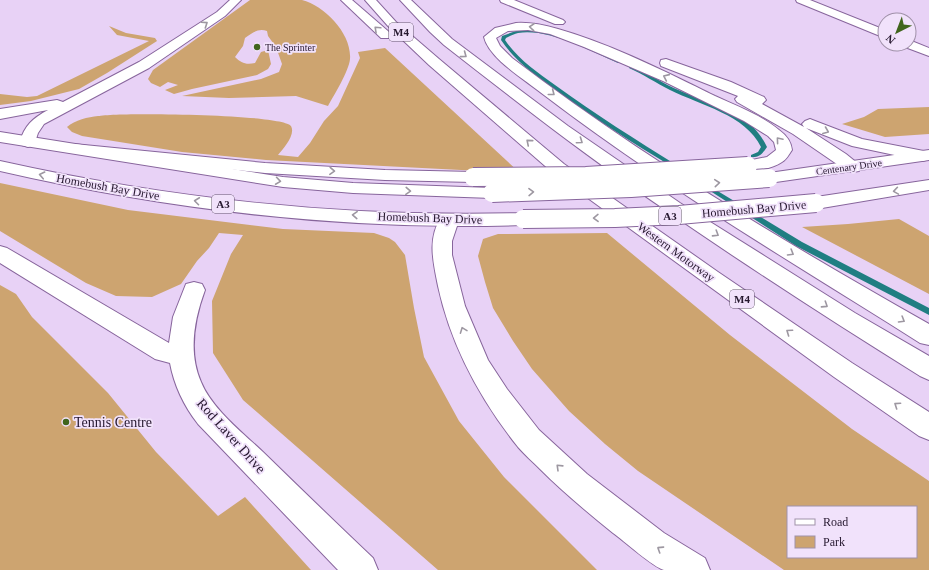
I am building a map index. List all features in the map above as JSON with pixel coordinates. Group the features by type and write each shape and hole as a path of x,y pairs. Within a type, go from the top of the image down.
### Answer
{"main road":[{"path":"220,14 236,0"},
{"path":"0,160 28,142 30,133 39,121 137,69 220,14 244,0"},
{"name":"Western Motorway","path":"346,0 398,46 434,62"},
{"name":"Western Motorway","path":"370,0 392,24 434,62 558,168 843,370 929,427"},
{"name":"M4","path":"405,0 434,30 562,129 673,207 847,319 929,369"},
{"name":"M4","path":"420,0 434,30"},
{"path":"505,0 654,59 726,85 845,139 873,147 926,156"},
{"path":"802,0 877,31"},
{"path":"826,0 877,20"},
{"path":"74,150 265,168 473,177 586,176 748,166 771,162 778,158 784,150 783,144 774,135 756,122 681,84 611,53 546,29 532,27 510,28 497,32 490,37 492,44 511,62 573,110 636,154 758,232 929,336"},
{"path":"917,35 929,40"},
{"path":"917,47 929,52"},
{"path":"654,59 726,90 784,120 815,139 853,167 860,174 863,183 863,196"},
{"path":"0,114 56,104 94,92"},
{"path":"0,137 74,150 283,182 353,188 492,193"},
{"name":"Centenary Drive","path":"492,193 667,186 770,178 926,156"},
{"name":"Homebush Bay Drive","path":"0,166 108,188 236,206 315,213 449,220 615,218 679,215 816,203 863,196"},
{"name":"A3","path":"863,196 929,184"},
{"path":"492,193 466,202 456,208 449,220 442,242 442,254 454,306 463,332 478,366 498,397 529,439 576,484 653,544 693,570"},
{"path":"0,254 164,352 181,354"},
{"name":"Rod Laver Drive","path":"194,290 187,308 183,326 181,354 187,379 195,398 205,412 361,570"}],"green space":[{"path":"250,0 302,0 311,3 328,15 342,31 347,40 350,59 344,76 328,106 296,96 229,98 182,96 261,79 279,72 282,64 276,47 268,36 267,31 264,30 250,34 245,38 243,46 235,57 244,63 255,63 261,52 268,50 271,64 268,69 257,75 174,94 165,90 178,85 168,82 160,87 151,83 148,79 153,70"},
{"path":"109,26 126,33 155,38 157,41 79,89 31,101 0,105 0,94 27,97 37,96 149,41 117,35"},
{"path":"385,48 520,173 266,160 182,152 82,136 72,132 67,127 74,122 94,116 136,114 199,115 260,119 281,122 291,126 292,133 290,138 286,146 278,155 298,157 310,143 324,121 338,106 360,58 358,52"},
{"path":"929,107 929,134 885,137 842,124 864,117 878,109"},
{"path":"0,183 128,210 283,229 374,233 389,238 395,242 405,255 424,357 459,421 504,477 597,570 438,570 243,400 213,353 212,301 231,254 243,235 219,233 181,284 152,297 116,296 86,283 0,231"},
{"path":"899,219 929,236 929,294 802,227 848,224"},
{"path":"607,233 730,335 852,429 929,481 929,570 784,570 638,471 605,444 569,411 532,369 513,341 493,308 485,282 478,256 483,239 498,234"},
{"name":"Tennis Centre","path":"0,285 16,294 32,317 108,393 156,452 218,516 245,497 311,570 0,570"}],"waterway":[{"path":"620,62 578,44 546,34 530,31 516,32 504,37 503,40 522,62 561,92 609,125 676,167"},
{"path":"631,67 672,89 724,112 750,128 759,137 764,147 760,153 753,156"},
{"path":"706,186 799,244 929,312"}],"place":[{"name":"The Sprinter","path":"257,47"},
{"name":"Tennis Centre","path":"66,422"}]}
